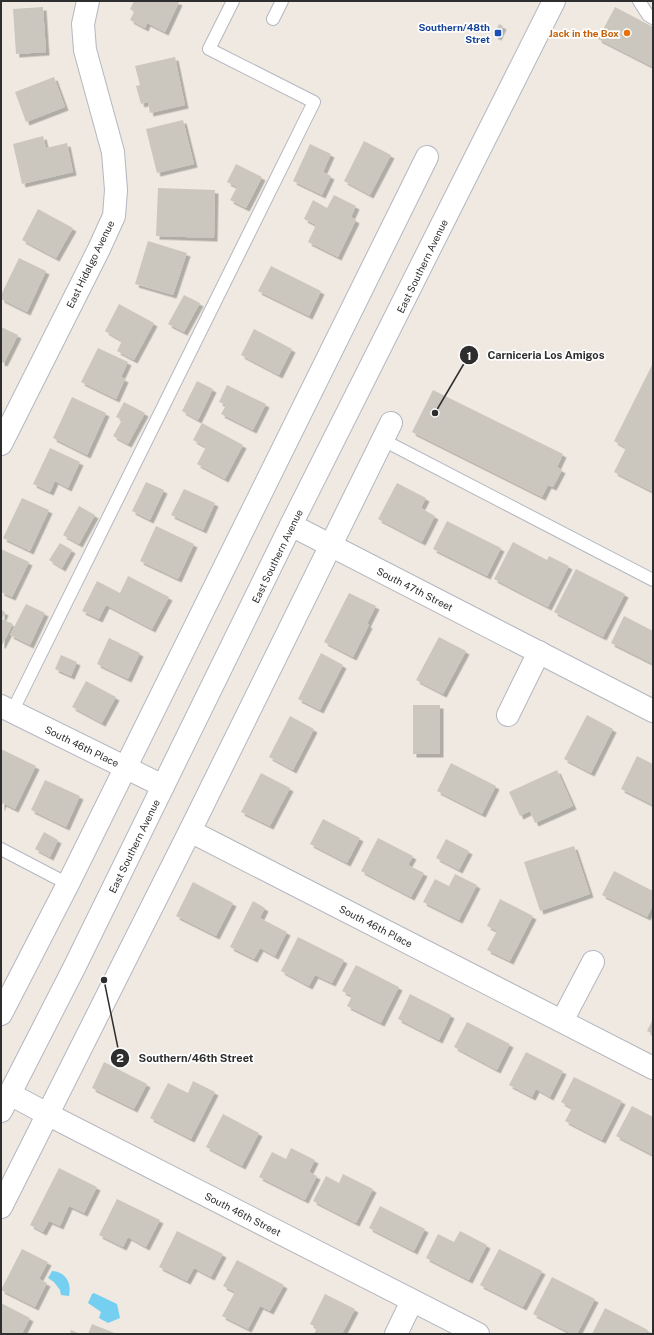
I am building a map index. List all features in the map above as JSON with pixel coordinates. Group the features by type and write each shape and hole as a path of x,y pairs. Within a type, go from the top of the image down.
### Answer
{"street":[{"name":"East Hidalgo Avenue","path":"1,444 114,216 116,190 114,152 85,50 83,24 88,1"},
{"name":"East Southern Avenue","path":"5,1102 77,961 292,525 554,1"},
{"path":"1,1014 126,768 427,157"},
{"path":"1,1207 190,831 387,431"},
{"name":"South 47th Street","path":"292,525 330,546 653,711"},
{"path":"508,715 539,652"},
{"name":"South 46th Place","path":"7,709 163,786"},
{"name":"South 46th Place","path":"190,831 653,1068"},
{"path":"562,1021 593,962"},
{"name":"South 46th Street","path":"5,1102 47,1114 478,1334"},
{"path":"396,1334 412,1301"}],"lane":[{"path":"7,709 314,102 209,49 233,1"},
{"path":"273,19 282,1"},
{"path":"639,1 648,15 653,18"},
{"path":"387,431 653,580"},
{"path":"1,849 68,884"}],"water":[{"path":"52,1271 61,1274 67,1279 70,1287 69,1296 61,1295 60,1290 54,1282 48,1278"},
{"path":"94,1293 117,1304 120,1318 108,1323 99,1318 101,1312 88,1303 92,1294"}],"building":[{"path":"134,1 179,2 165,32 147,23 145,28 130,20 134,12 130,9"},
{"path":"43,7 46,52 16,54 13,9"},
{"name":"Jack in the Box","path":"615,7 653,27 653,67 598,39"},
{"path":"499,24 503,26 498,37 494,35"},
{"path":"175,57 185,105 150,113 148,102 141,104 136,86 140,85 135,66"},
{"path":"54,77 65,107 26,122 15,92"},
{"path":"183,120 194,164 157,173 146,129"},
{"path":"43,136 46,148 67,143 73,172 22,184 13,144"},
{"path":"364,141 391,155 370,195 344,181"},
{"path":"310,144 331,154 323,172 331,176 322,195 293,181"},
{"path":"236,164 262,177 246,208 230,200 237,187 227,182"},
{"path":"158,188 215,190 214,238 156,236"},
{"path":"334,195 356,206 351,217 356,220 338,257 308,242 316,225 304,219 313,200 327,208"},
{"path":"38,209 73,228 56,258 22,240"},
{"path":"148,241 187,253 173,295 135,284"},
{"path":"19,258 46,271 27,312 1,299 1,295"},
{"path":"271,266 321,291 309,316 258,291"},
{"path":"184,295 200,303 184,332 168,324"},
{"path":"119,304 154,323 134,360 117,351 122,341 105,331"},
{"path":"1,327 18,335 4,363 1,362"},
{"path":"254,329 292,349 279,375 241,355"},
{"path":"98,348 128,362 121,377 125,379 116,399 81,382"},
{"path":"653,363 653,492 614,472 626,448 614,441"},
{"path":"197,381 213,389 198,420 182,411"},
{"path":"227,385 266,404 253,430 221,414 226,405 219,402"},
{"path":"433,390 563,454 557,467 562,470 553,487 548,485 542,497 412,432"},
{"path":"72,397 106,413 87,455 53,438"},
{"path":"124,402 145,413 128,444 113,436 122,420 116,417"},
{"path":"202,423 243,445 225,479 197,464 206,447 193,440"},
{"path":"50,448 80,462 68,488 55,481 50,492 33,484"},
{"path":"146,482 164,490 150,520 132,511"},
{"path":"397,483 426,498 421,508 435,516 422,542 378,519"},
{"path":"184,489 215,503 203,530 171,515"},
{"path":"22,498 49,510 30,551 3,538"},
{"path":"79,506 95,515 79,544 63,535"},
{"path":"447,521 501,548 487,576 433,549"},
{"path":"156,526 194,544 178,579 140,561"},
{"path":"513,542 547,560 549,556 569,566 548,607 494,579"},
{"path":"60,543 72,550 62,568 49,560"},
{"path":"1,549 29,562 12,597 1,592"},
{"path":"576,569 625,594 603,637 554,612"},
{"path":"128,576 169,597 152,629 106,605 99,619 82,611 97,581 120,593"},
{"path":"349,593 376,606 367,624 369,625 353,657 324,642"},
{"path":"26,604 45,613 30,645 10,635"},
{"path":"1,610 5,612 2,619 13,624 2,645 1,645"},
{"path":"624,616 653,631 653,664 611,643"},
{"path":"439,637 466,651 443,694 416,680"},
{"path":"109,638 140,653 128,679 97,664"},
{"path":"321,653 343,665 320,710 298,699"},
{"path":"61,655 77,662 71,676 55,669"},
{"path":"86,681 116,697 102,723 72,707"},
{"path":"413,705 440,705 440,754 413,754"},
{"path":"587,715 613,729 591,773 564,759"},
{"path":"290,716 314,729 293,770 269,757"},
{"path":"1,749 36,766 15,809 3,803 1,808"},
{"path":"637,756 653,764 653,805 621,789"},
{"path":"451,763 496,786 482,814 437,791"},
{"path":"557,770 573,806 535,823 530,811 520,816 509,792"},
{"path":"261,773 290,788 270,826 241,812"},
{"path":"45,780 80,796 66,827 31,810"},
{"path":"323,819 360,838 347,863 310,844"},
{"path":"44,832 58,840 50,857 35,849"},
{"path":"378,838 413,856 408,865 424,873 411,897 361,871"},
{"path":"446,839 469,851 459,870 436,858"},
{"path":"574,846 590,894 540,911 524,862"},
{"path":"614,871 653,891 653,905 647,917 602,895"},
{"path":"455,874 477,885 459,920 423,902 435,879 449,886"},
{"path":"193,882 233,903 216,936 176,916"},
{"path":"500,899 533,916 510,961 487,950 497,931 487,926"},
{"path":"253,901 265,908 260,918 287,932 275,956 260,948 254,959 230,947"},
{"path":"298,937 344,960 332,983 315,975 309,986 281,971"},
{"path":"356,965 399,987 381,1023 347,1006 352,996 342,991"},
{"path":"410,994 451,1015 439,1040 398,1019"},
{"path":"653,1019 653,1034 647,1031"},
{"path":"467,1022 510,1044 497,1070 454,1047"},
{"path":"526,1052 563,1071 550,1097 536,1089 532,1097 509,1085"},
{"path":"104,1062 147,1084 134,1109 92,1088"},
{"path":"574,1077 622,1101 602,1140 565,1121 572,1108 561,1102"},
{"path":"193,1081 215,1092 191,1139 150,1118 168,1083 188,1093"},
{"path":"632,1106 653,1117 653,1155 616,1136"},
{"path":"223,1114 259,1133 242,1166 206,1147"},
{"path":"291,1148 315,1160 309,1172 317,1176 305,1200 259,1177 272,1152 286,1159"},
{"path":"59,1168 97,1187 84,1213 69,1206 60,1226 49,1221 43,1232 30,1225"},
{"path":"343,1174 373,1189 356,1223 313,1201 326,1176 339,1183"},
{"path":"117,1199 160,1220 146,1247 128,1237 123,1247 99,1235"},
{"path":"380,1206 425,1229 414,1251 369,1228"},
{"path":"177,1231 223,1254 211,1277 194,1268 187,1281 159,1267"},
{"path":"460,1231 487,1245 469,1280 426,1258 438,1234 454,1242"},
{"path":"22,1249 48,1262 39,1279 47,1283 35,1307 1,1290"},
{"path":"499,1249 542,1271 523,1307 480,1285"},
{"path":"237,1260 284,1285 270,1311 260,1306 248,1329 222,1316 235,1292 223,1286"},
{"path":"552,1277 595,1299 577,1334 572,1334 533,1314"},
{"path":"325,1294 355,1309 342,1334 314,1334 317,1328 310,1324"},
{"path":"1,1303 30,1318 22,1334 1,1334"},
{"path":"605,1308 648,1330 645,1334 592,1334"},
{"path":"92,1324 117,1334 88,1334"},
{"path":"71,1330 80,1334 70,1334"}],"place":[{"name":"Southern/48th Stret","path":"498,33"},
{"name":"Jack in the Box","path":"627,33"},
{"name":"Carniceria Los Amigos","path":"435,413"},
{"name":"Southern/46th Street","path":"104,980"}]}
